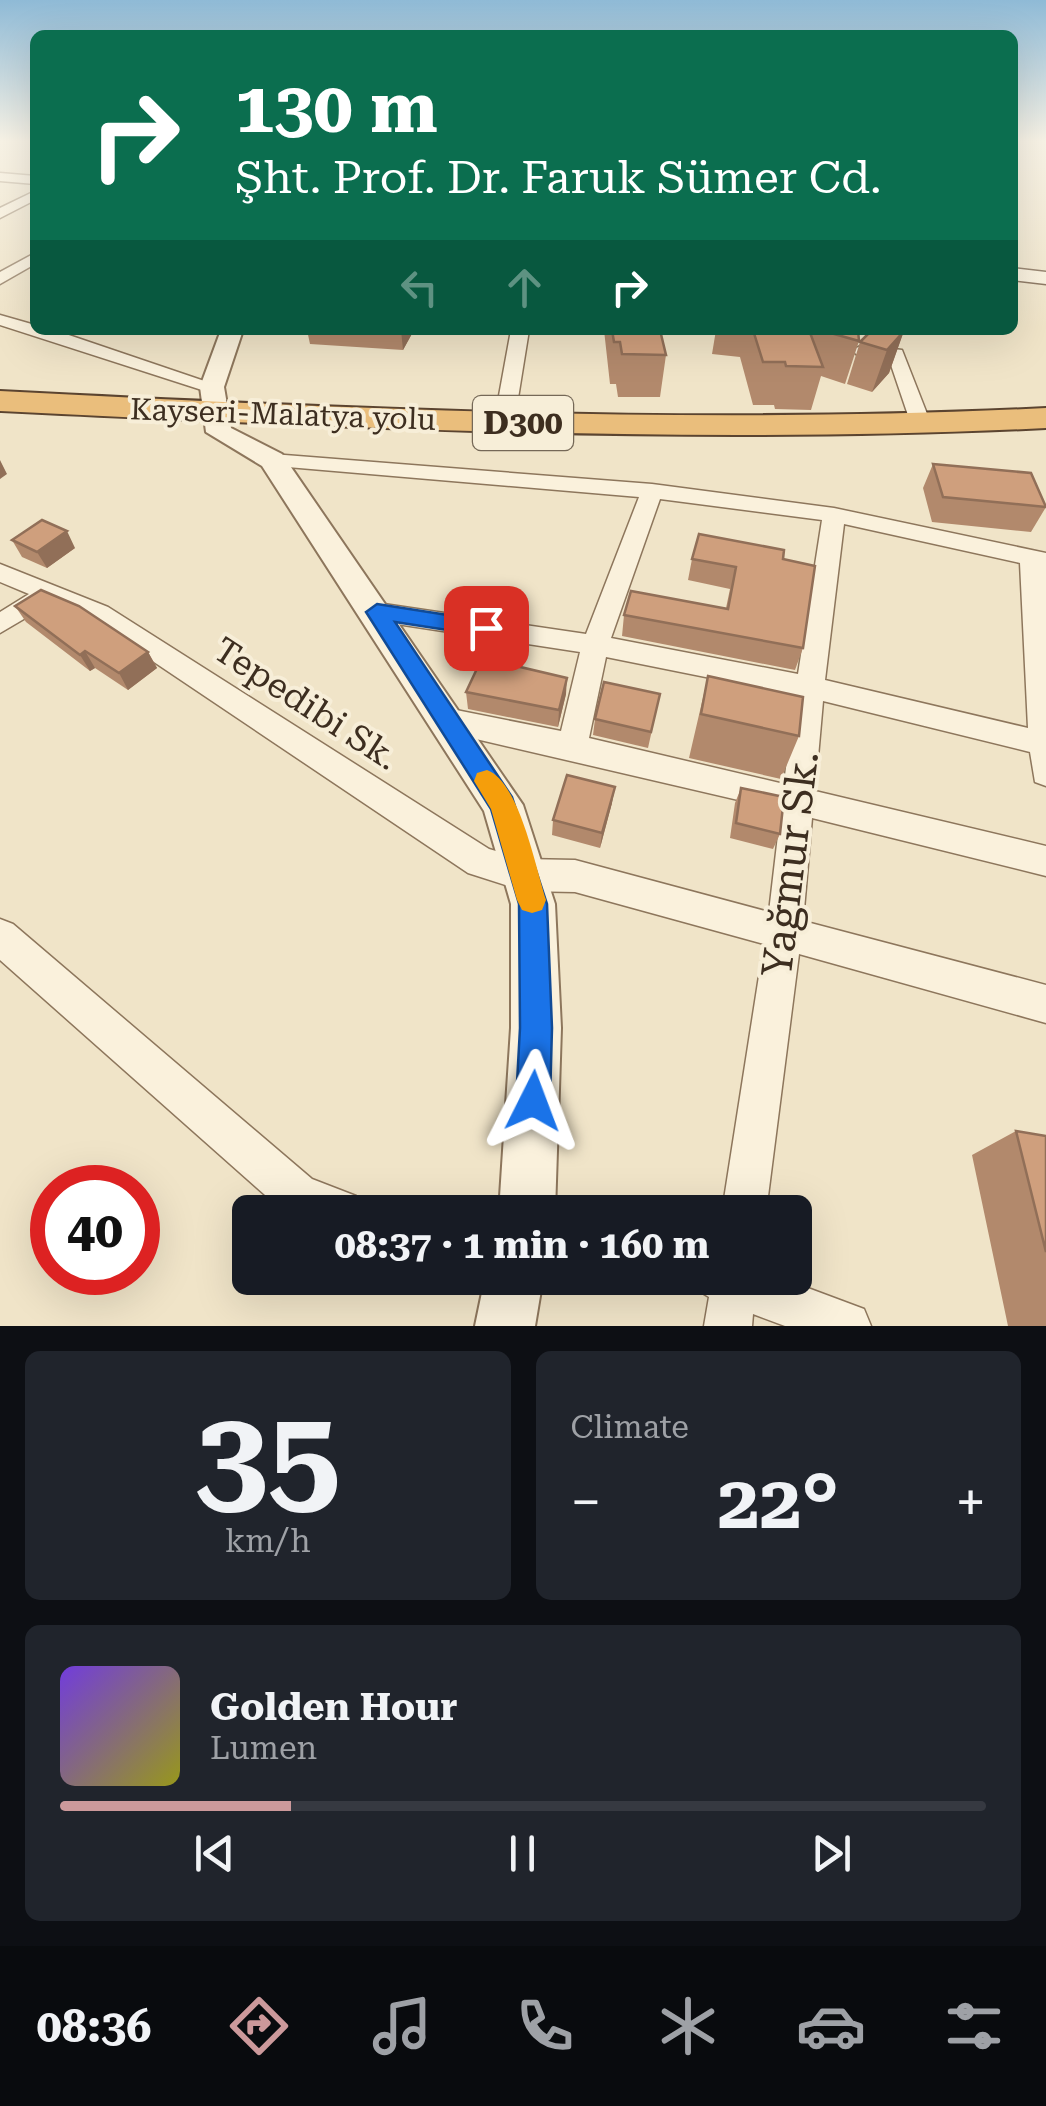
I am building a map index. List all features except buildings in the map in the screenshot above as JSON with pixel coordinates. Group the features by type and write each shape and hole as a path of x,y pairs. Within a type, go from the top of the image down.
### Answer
{"highway":[{"name":"Kayseri-Malatya yolu","path":"0,401 504,423 712,427 1046,418"},
{"name":"Kayseri-Malatya yolu","path":"0,424 215,411 503,444 709,446 1046,438"}],"main road":[{"path":"1018,275 1046,278"}],"street":[{"path":"0,214 30,217"},
{"path":"0,278 30,261"},
{"path":"0,320 30,328"},
{"path":"47,335 215,411 272,460 503,805 533,904 536,1028 527,1195"},
{"path":"215,411 231,335"},
{"path":"504,423 519,335"},
{"path":"842,347 896,354 920,424"},
{"path":"272,460 652,491 834,515 1039,560 1046,774"},
{"path":"572,746 594,645 652,491"},
{"name":"Yağmur Sk.","path":"746,1195 784,934 810,688 834,515"},
{"name":"Tepedibi Sk.","path":"0,572 98,613 480,862 524,875 575,876 1046,1004"},
{"path":"0,624 47,594"},
{"path":"377,612 594,645 810,688 1045,744"},
{"path":"446,720 572,746 1046,861"},
{"path":"0,936 296,1195"},
{"path":"504,1326 510,1295"},
{"path":"742,1295 847,1326"}],"slow traffic":[{"path":"487,781 503,805 532,900"}],"route":[{"path":"486,628 377,612 503,805 533,904 533,1101"}]}
